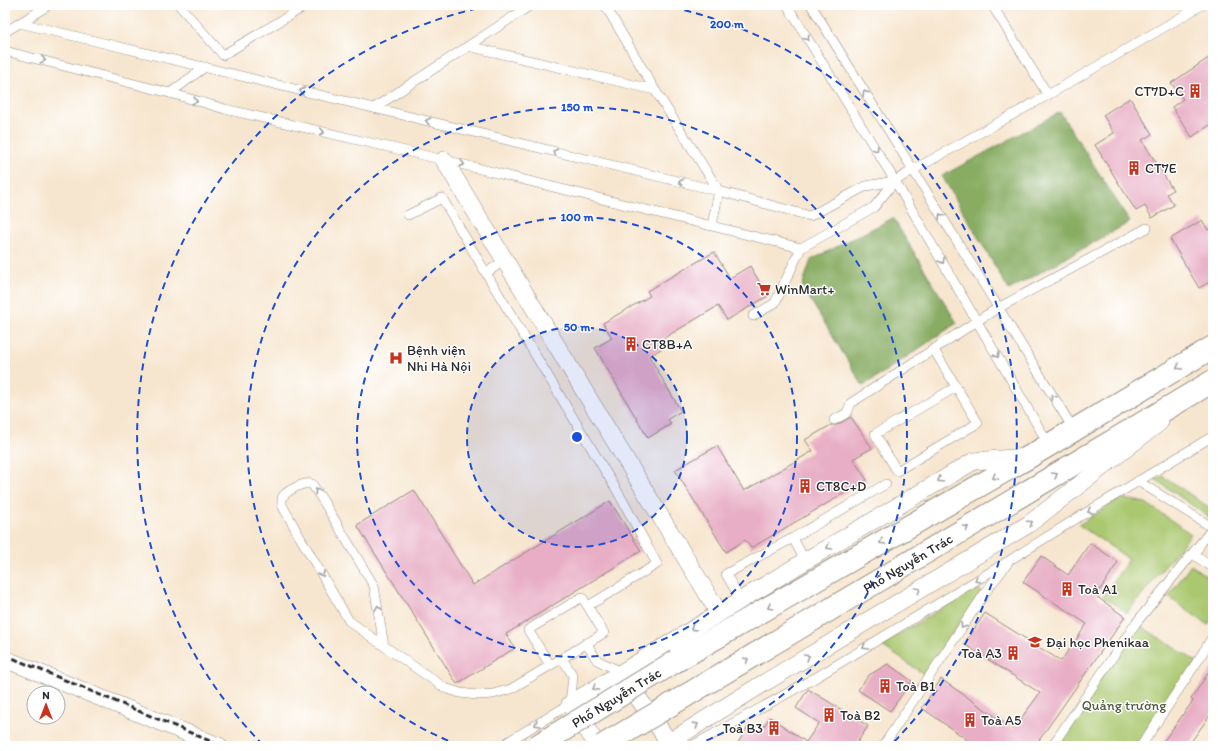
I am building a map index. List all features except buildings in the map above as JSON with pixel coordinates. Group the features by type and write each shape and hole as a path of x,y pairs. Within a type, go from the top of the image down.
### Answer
{"main road":[{"name":"Phố Nguyễn Trác","path":"537,746 676,661 1049,445 1213,347"},
{"name":"Phố Nguyễn Trác","path":"602,746 1213,381"}],"street":[{"path":"444,160 719,613"},
{"name":"Phố Nguyễn Trác","path":"666,744 759,686 1029,524 1213,381"},
{"name":"Phố Nguyễn Trác","path":"570,704 620,672 974,460 1028,457"},
{"path":"5,660 219,746"},
{"path":"620,672 666,744"},
{"path":"570,704 598,746"}],"lane":[{"path":"5,32 50,5"},
{"path":"179,5 223,55 307,5"},
{"path":"374,108 531,5"},
{"path":"604,5 655,90 719,191 712,226"},
{"path":"787,5 895,181 1049,445"},
{"path":"811,5 1074,430"},
{"path":"992,5 1048,95"},
{"path":"753,316 775,303 801,248 874,207 895,181 1048,95 1202,5"},
{"path":"20,23 719,191 810,216 866,186 895,181"},
{"path":"468,46 655,90"},
{"path":"5,51 170,93 225,109 444,160 801,248"},
{"path":"170,93 205,67"},
{"path":"408,216 442,198 619,494 657,564 588,606"},
{"path":"834,420 847,413 851,403 998,308 1147,228"},
{"path":"486,273 505,260"},
{"path":"934,350 978,423 897,471 875,434 956,387"},
{"path":"692,746 815,678 1213,436"},
{"path":"1138,481 1213,528"},
{"path":"384,646 374,586 312,484 304,483 284,495 282,505 350,621 384,646 445,688 460,693 476,695 492,694 511,689 604,633 582,597 528,630 550,665"},
{"path":"741,600 726,574 793,538 886,484"},
{"path":"1213,528 1196,551 1199,558 1213,568"},
{"path":"1052,746 1136,623 1213,528"},
{"path":"793,538 805,561"},
{"path":"883,746 987,590 1010,560"},
{"path":"1141,746 1213,636"},
{"path":"586,643 597,660 620,672"},
{"path":"501,746 570,704 573,676 562,658"}],"green space":[{"path":"1060,112 1130,222 1009,290 942,176"},
{"path":"893,218 957,323 863,386 802,286 811,260"},
{"path":"1163,476 1213,510 1213,520 1155,479"},
{"path":"1120,498 1146,503 1191,534 1127,613 1103,596 1129,559 1079,525"},
{"path":"1191,565 1213,581 1213,617 1208,625 1168,597"},
{"path":"974,589 979,589 981,592 925,675 881,645"},
{"name":"Quảng trường","path":"1136,623 1197,662 1141,746 1052,746"}],"railway":[{"path":"5,655 222,746"}],"place":[{"name":"CT7D+C","path":"1195,91"},
{"name":"CT7E","path":"1134,168"},
{"name":"WinMart+","path":"764,289"},
{"name":"CT8B+A","path":"631,344"},
{"name":"Bệnh viện Nhi Hà Nội","path":"396,358"},
{"name":"CT8C+D","path":"805,486"},
{"name":"Toà A1","path":"1067,589"},
{"name":"Đại học Phenikaa","path":"1035,642"},
{"name":"Toà A3","path":"1013,653"},
{"name":"Toà B1","path":"885,686"},
{"name":"Toà B2","path":"829,715"},
{"name":"Toà A5","path":"970,720"},
{"name":"Toà B3","path":"774,728"}]}
